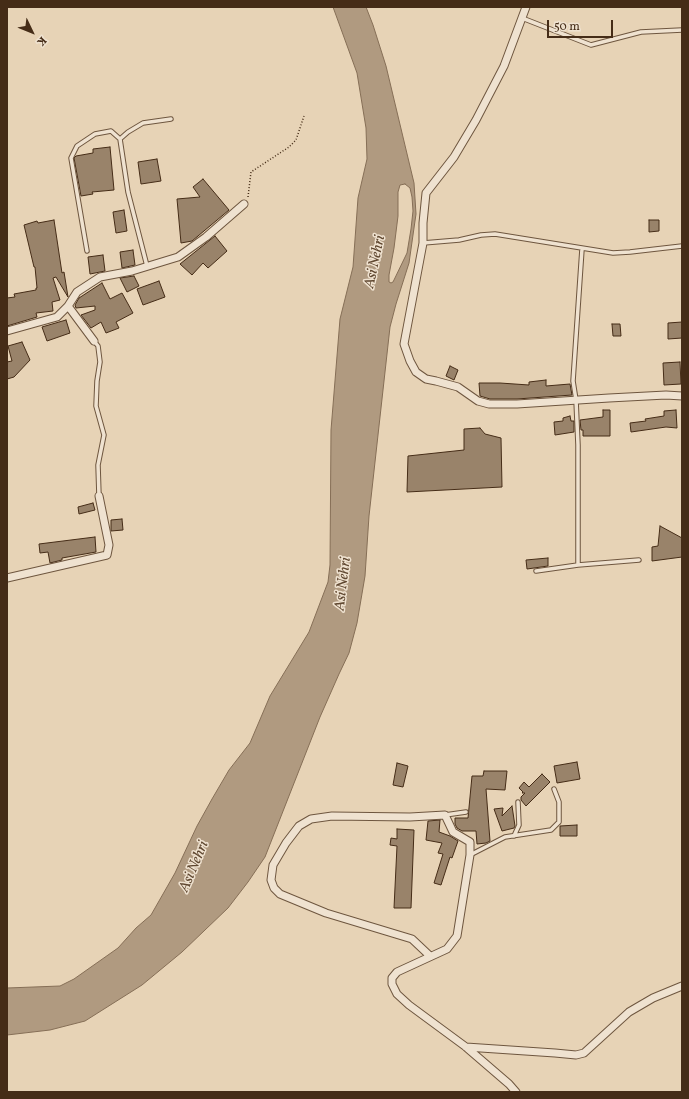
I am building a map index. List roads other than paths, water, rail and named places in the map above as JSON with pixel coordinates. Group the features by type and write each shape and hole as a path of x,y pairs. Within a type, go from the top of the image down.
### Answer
{"street":[{"path":"526,7 504,66 476,120 454,157 426,193 423,243 404,344 410,361 416,372 426,379 458,387 478,401 490,404 517,404 666,395 682,396"},
{"path":"7,331 57,317 68,306 77,292 100,277 178,257 206,237 244,204"},
{"path":"68,306 94,341"},
{"path":"7,578 107,555 108,545 99,496"},
{"path":"430,956 412,939 326,913 280,894 274,888 271,880 273,865 286,843 299,826 311,820 332,816 410,818 445,815 453,832 470,842 470,855 457,936 447,949 397,972 392,978 392,984 397,994 409,1005 466,1047 510,1084 516,1092"},
{"path":"466,1047 555,1052 576,1055 584,1053 629,1012 653,998 682,986"}],"lane":[{"path":"522,18 591,45 642,32 682,30"},
{"path":"120,139 143,123 171,119"},
{"path":"87,251 71,158 76,146 95,134 111,132 120,139 128,192 146,266"},
{"path":"423,243 459,240 481,235 495,234 613,253 682,246"},
{"path":"578,565 576,400 573,381 582,249"},
{"path":"94,341 98,346 100,362 96,406 104,435 98,466 99,496"},
{"path":"536,571 578,565 638,560"},
{"path":"470,855 505,837 551,830 559,822 559,802 554,789"},
{"path":"514,836 519,825 518,802"},
{"path":"445,815 466,812"}],"water":[{"name":"Asi Nehri","path":"333,7 366,7 386,66 414,183 416,214 409,263 390,327 369,516 365,576 357,623 349,653 320,717 265,857 228,908 182,952 142,985 85,1021 50,1030 7,1035 7,988 60,986 74,979 118,948 136,928 151,915 175,873 197,826 212,799 229,770 250,743 270,696 309,632 328,582 330,565 331,430 340,319 353,267 358,198 367,159 366,128 357,73","holes":["405,184 410,188 413,211 407,253 393,282 391,283 389,282 389,275 398,216 398,192 400,185"]}]}
